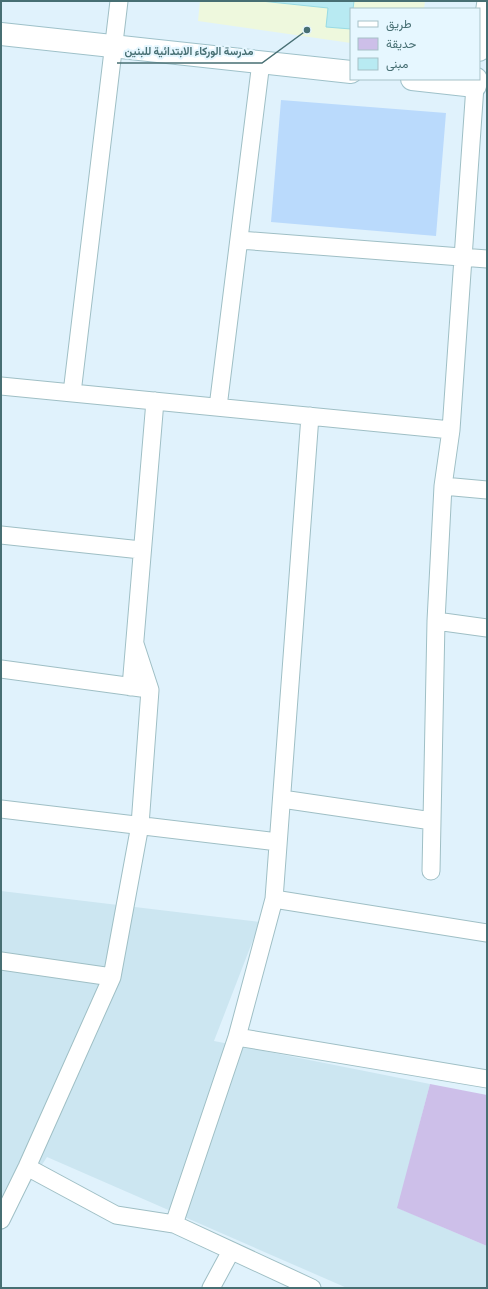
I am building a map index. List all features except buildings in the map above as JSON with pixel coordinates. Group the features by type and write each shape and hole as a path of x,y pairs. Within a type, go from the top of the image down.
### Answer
{"street":[{"path":"72,393 120,1"},
{"path":"481,44 486,1"},
{"path":"1,34 350,72"},
{"path":"218,407 261,62"},
{"path":"431,871 436,621 443,486 451,430 476,82 439,80"},
{"path":"239,240 487,260"},
{"path":"1,386 451,430"},
{"path":"130,687 135,644 141,550 155,401"},
{"path":"174,1224 237,1037 274,898 310,416"},
{"path":"443,486 487,490"},
{"path":"1,535 141,550"},
{"path":"436,621 487,628"},
{"path":"1,1220 27,1167 112,977 140,826 150,690 135,644"},
{"path":"1,669 150,690"},
{"path":"282,799 432,821"},
{"path":"1,809 278,842"},
{"path":"274,898 487,933"},
{"path":"1,961 112,977"},
{"path":"237,1037 487,1079"},
{"path":"27,1167 116,1215 174,1224 312,1288"},
{"path":"211,1288 231,1250"}],"shaded area":[{"path":"200,1 425,1 424,8 350,8 350,43 198,21"},
{"path":"1,891 260,922 214,1041 430,1084 398,1208 487,1246 487,1288 347,1288 47,1157 1,1228"}],"green space":[{"path":"430,1084 487,1095 487,1246 397,1208"}],"sand":[{"path":"281,100 446,113 436,236 271,222"}],"place":[{"name":"مدرسة الوركاء الابتدائية للبنين","path":"307,30"}]}
